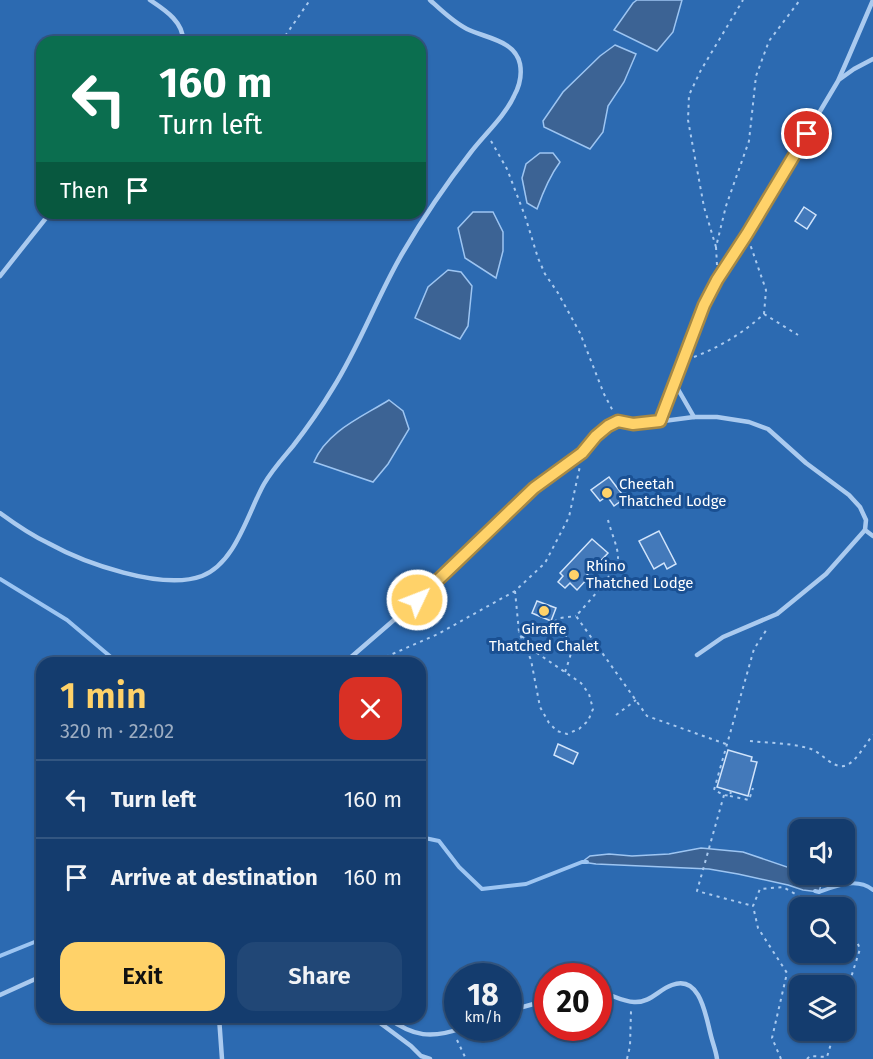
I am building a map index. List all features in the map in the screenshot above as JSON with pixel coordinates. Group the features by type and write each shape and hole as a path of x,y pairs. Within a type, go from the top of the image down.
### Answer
{"lane":[{"path":"150,0 176,22 183,36"},
{"path":"426,215 514,97 520,80 520,64 516,54 506,45 468,30 451,19 430,0"},
{"path":"660,421 704,305 838,81 873,0"},
{"path":"838,81 873,59"},
{"path":"0,276 45,219"},
{"path":"0,513 48,543 83,559 111,568 169,580 200,576 211,571 230,550 264,483 307,428 334,387 401,256 423,219"},
{"path":"675,384 694,417"},
{"path":"351,657 402,613 534,488 582,453 608,426 618,421 633,424 694,417 717,417 749,422 768,429 806,463 849,495 860,507 866,520 865,530 826,574 777,614 723,637 698,655"},
{"path":"865,530 873,536"},
{"path":"0,994 36,979"},
{"path":"612,996 632,1002 649,999 672,985 681,983 688,985 697,993 705,1008 717,1059"},
{"path":"219,1023 222,1059"},
{"path":"380,1023 421,1056 430,1059"},
{"path":"395,1023 417,1034 444,1032"},
{"path":"411,1046 417,1034"}],"path":[{"path":"285,36 310,0"},
{"path":"717,280 716,247 704,207 688,120 689,95 700,70 743,0"},
{"path":"716,247 726,206 749,141 756,76 769,40 801,0"},
{"path":"487,134 507,169 545,274 576,325 604,394 618,421"},
{"path":"683,362 714,349 748,329 764,315 766,290 747,234"},
{"path":"764,315 798,335"},
{"path":"386,657 438,634 515,591 545,564 569,517 582,453"},
{"path":"565,672 572,652 570,640 552,623 560,618 576,616 617,564 619,557 608,520"},
{"path":"597,583 601,587"},
{"path":"515,591 519,632 531,660 540,707 549,723 557,731 567,734 579,729 588,721 593,709 589,694 581,683 534,651 519,632"},
{"path":"753,788 749,800 724,795 714,790 725,744 736,714 754,648 777,614"},
{"path":"576,616 647,716 725,744"},
{"path":"616,715 636,700"},
{"path":"750,741 798,746 813,750 832,763 842,766 848,765 873,735"},
{"path":"730,796 731,791"},
{"path":"724,795 697,891 753,906"},
{"path":"781,1059 772,1038 787,973 758,927 753,906 760,889 783,887 800,897"},
{"path":"852,975 860,949 855,938"},
{"path":"627,1059 630,1046 632,1002"},
{"path":"458,1041 466,1059"},
{"path":"807,1059 810,1056 827,1057 832,1041"}],"shaded area":[{"path":"0,0 873,0 873,1059 0,1059"},
{"path":"637,0 682,0 673,32 657,51 614,30"},
{"path":"615,45 636,54 624,82 608,106 603,132 590,149 544,127 543,121 563,92 600,56"},
{"path":"540,153 553,153 560,162 537,209 527,203 522,178 526,164"},
{"path":"473,212 493,212 503,232 503,251 496,278 465,258 458,228"},
{"path":"448,270 461,272 472,286 468,326 460,339 415,318 428,287"},
{"path":"389,400 403,411 409,429 388,464 373,482 314,462 320,451 336,433"},
{"path":"701,848 743,852 789,868 789,885 821,885 819,892 709,869 582,862 590,856 609,854 632,856 669,854"}],"building":[{"path":"804,207 816,215 807,229 795,221"},
{"name":"Cheetah Thatched Lodge","path":"609,477 625,498 614,506 607,496 600,501 591,490"},
{"path":"659,531 676,564 667,569 664,563 654,569 639,541"},
{"path":"592,539 608,553 587,575 589,577 577,590 570,583 565,588 558,582 563,576 560,573"},
{"name":"Giraffe Thatched Chalet","path":"537,601 556,608 551,621 532,613"},
{"path":"558,744 578,753 573,764 554,755"},
{"path":"728,750 752,757 751,761 757,762 748,796 717,787"}],"waterway":[{"path":"0,579 67,620 111,657"},
{"path":"426,838 439,841 459,867 482,889 526,884 587,862"},
{"path":"815,891 819,892 853,883 873,890"},
{"path":"0,956 36,941"}],"place":[{"name":"Cheetah Thatched Lodge","path":"607,493"},
{"name":"Rhino Thatched Lodge","path":"574,575"},
{"name":"Giraffe Thatched Chalet","path":"544,611"}],"route":[{"path":"417,600 534,488 582,453 608,426 618,421 627,424 660,421 704,305 807,134"}]}
